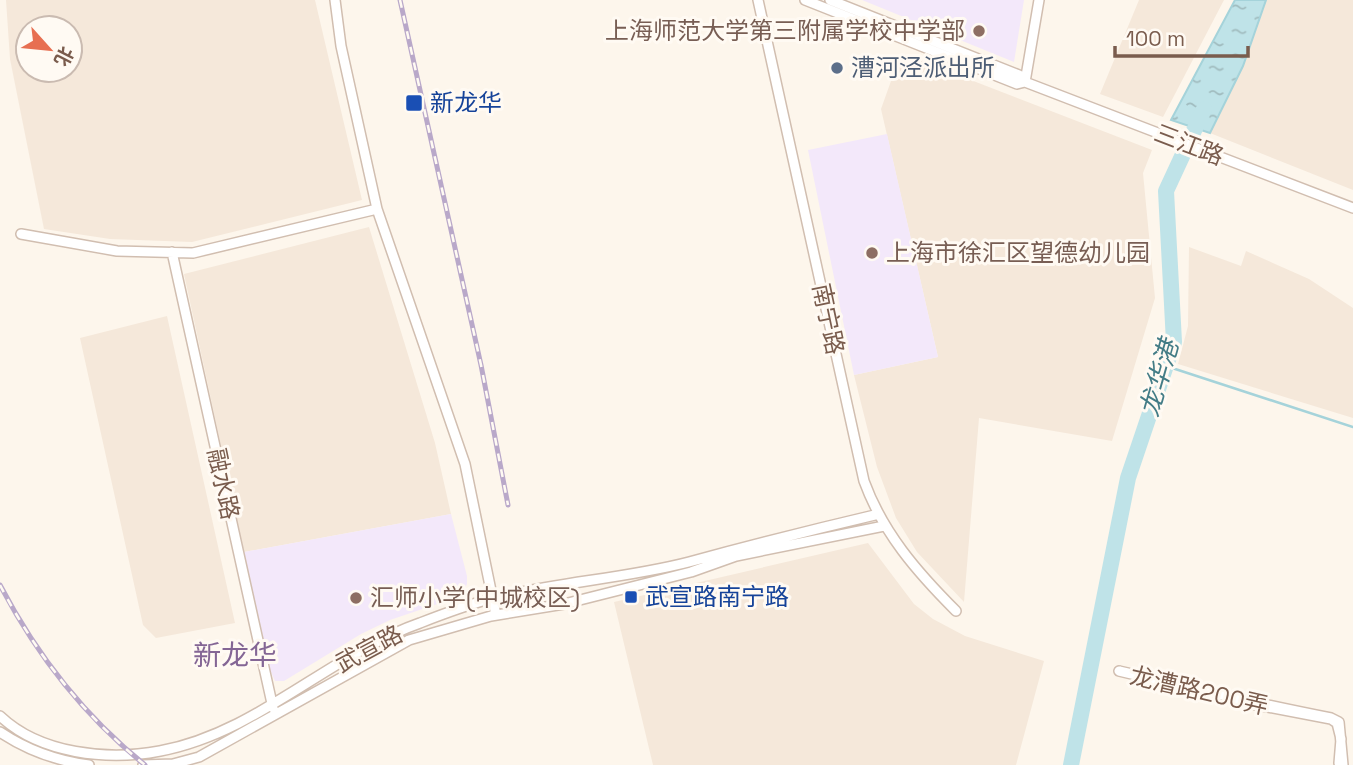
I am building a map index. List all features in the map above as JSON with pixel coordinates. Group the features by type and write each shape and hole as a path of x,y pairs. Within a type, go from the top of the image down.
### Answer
{"street":[{"path":"335,0 341,46 377,209 465,464 496,615"},
{"name":"南宁路","path":"758,0 864,481 884,526 910,563 956,611"},
{"name":"三江路","path":"805,0 1017,84 1025,82"},
{"name":"三江路","path":"830,0 1019,75 1025,82 1353,208"},
{"path":"1025,82 1039,0"},
{"path":"21,233 117,251 193,253 377,209"},
{"name":"融水路","path":"172,252 276,716"},
{"name":"武宣路","path":"0,716 39,742 99,754 146,753 201,742 272,704 383,638 491,599 688,562 720,551 879,514"},
{"path":"143,765 173,764 199,757 409,640 496,615 564,604 691,572 736,556 884,526"},
{"name":"龙漕路200弄","path":"1119,671 1221,693 1241,701 1331,718 1339,722 1342,765 1337,723 1331,719 1241,702 1220,694 1119,671"},
{"path":"0,732 45,754 89,765"}],"shaded area":[{"path":"6,0 315,0 362,200 192,242 110,239 44,229 15,84 84,84 84,14 14,14 14,79"},
{"name":"上海师范大学第三附属学校中学部","path":"862,0 1024,0 1014,62"},
{"path":"1139,0 1224,0 1163,117 1100,94"},
{"path":"1266,0 1353,0 1353,190 1210,133 1243,66"},
{"path":"901,53 1152,150 1143,173 1155,298 1112,441 979,418 964,602 917,552 896,518 877,467 854,375 938,357 881,109"},
{"name":"上海市徐汇区望德幼儿园","path":"887,134 938,357 854,375 808,150"},
{"path":"369,227 435,443 451,514 244,552 184,274"},
{"path":"1189,247 1241,266 1246,251 1309,279 1353,308 1353,418 1178,364 1188,326"},
{"path":"167,316 235,623 156,638 143,625 80,338"},
{"name":"汇师小学(中城校区)","path":"451,514 467,576 467,584 461,596 390,620 361,634 284,681 275,681 270,670 244,552"},
{"path":"868,543 914,604 933,619 965,636 1044,661 1016,765 653,765 614,602"}],"water":[{"path":"1235,0 1266,0 1243,66 1210,133 1171,120"}],"waterway":[{"name":"龙华港","path":"1071,765 1128,478 1174,342 1166,191 1204,109"},
{"path":"1166,366 1353,427"}],"railway":[{"path":"400,0 481,365 508,505"},
{"path":"0,585 29,635 63,683 102,726 145,765"}],"place":[{"name":"上海师范大学第三附属学校中学部","path":"979,31"},
{"name":"漕河泾派出所","path":"837,68"},
{"name":"新龙华","path":"414,103"},
{"name":"上海市徐汇区望德幼儿园","path":"872,253"},
{"name":"武宣路南宁路","path":"631,597"},
{"name":"汇师小学(中城校区)","path":"356,598"}],"district":[{"name":"新龙华","path":"235,655"}]}
